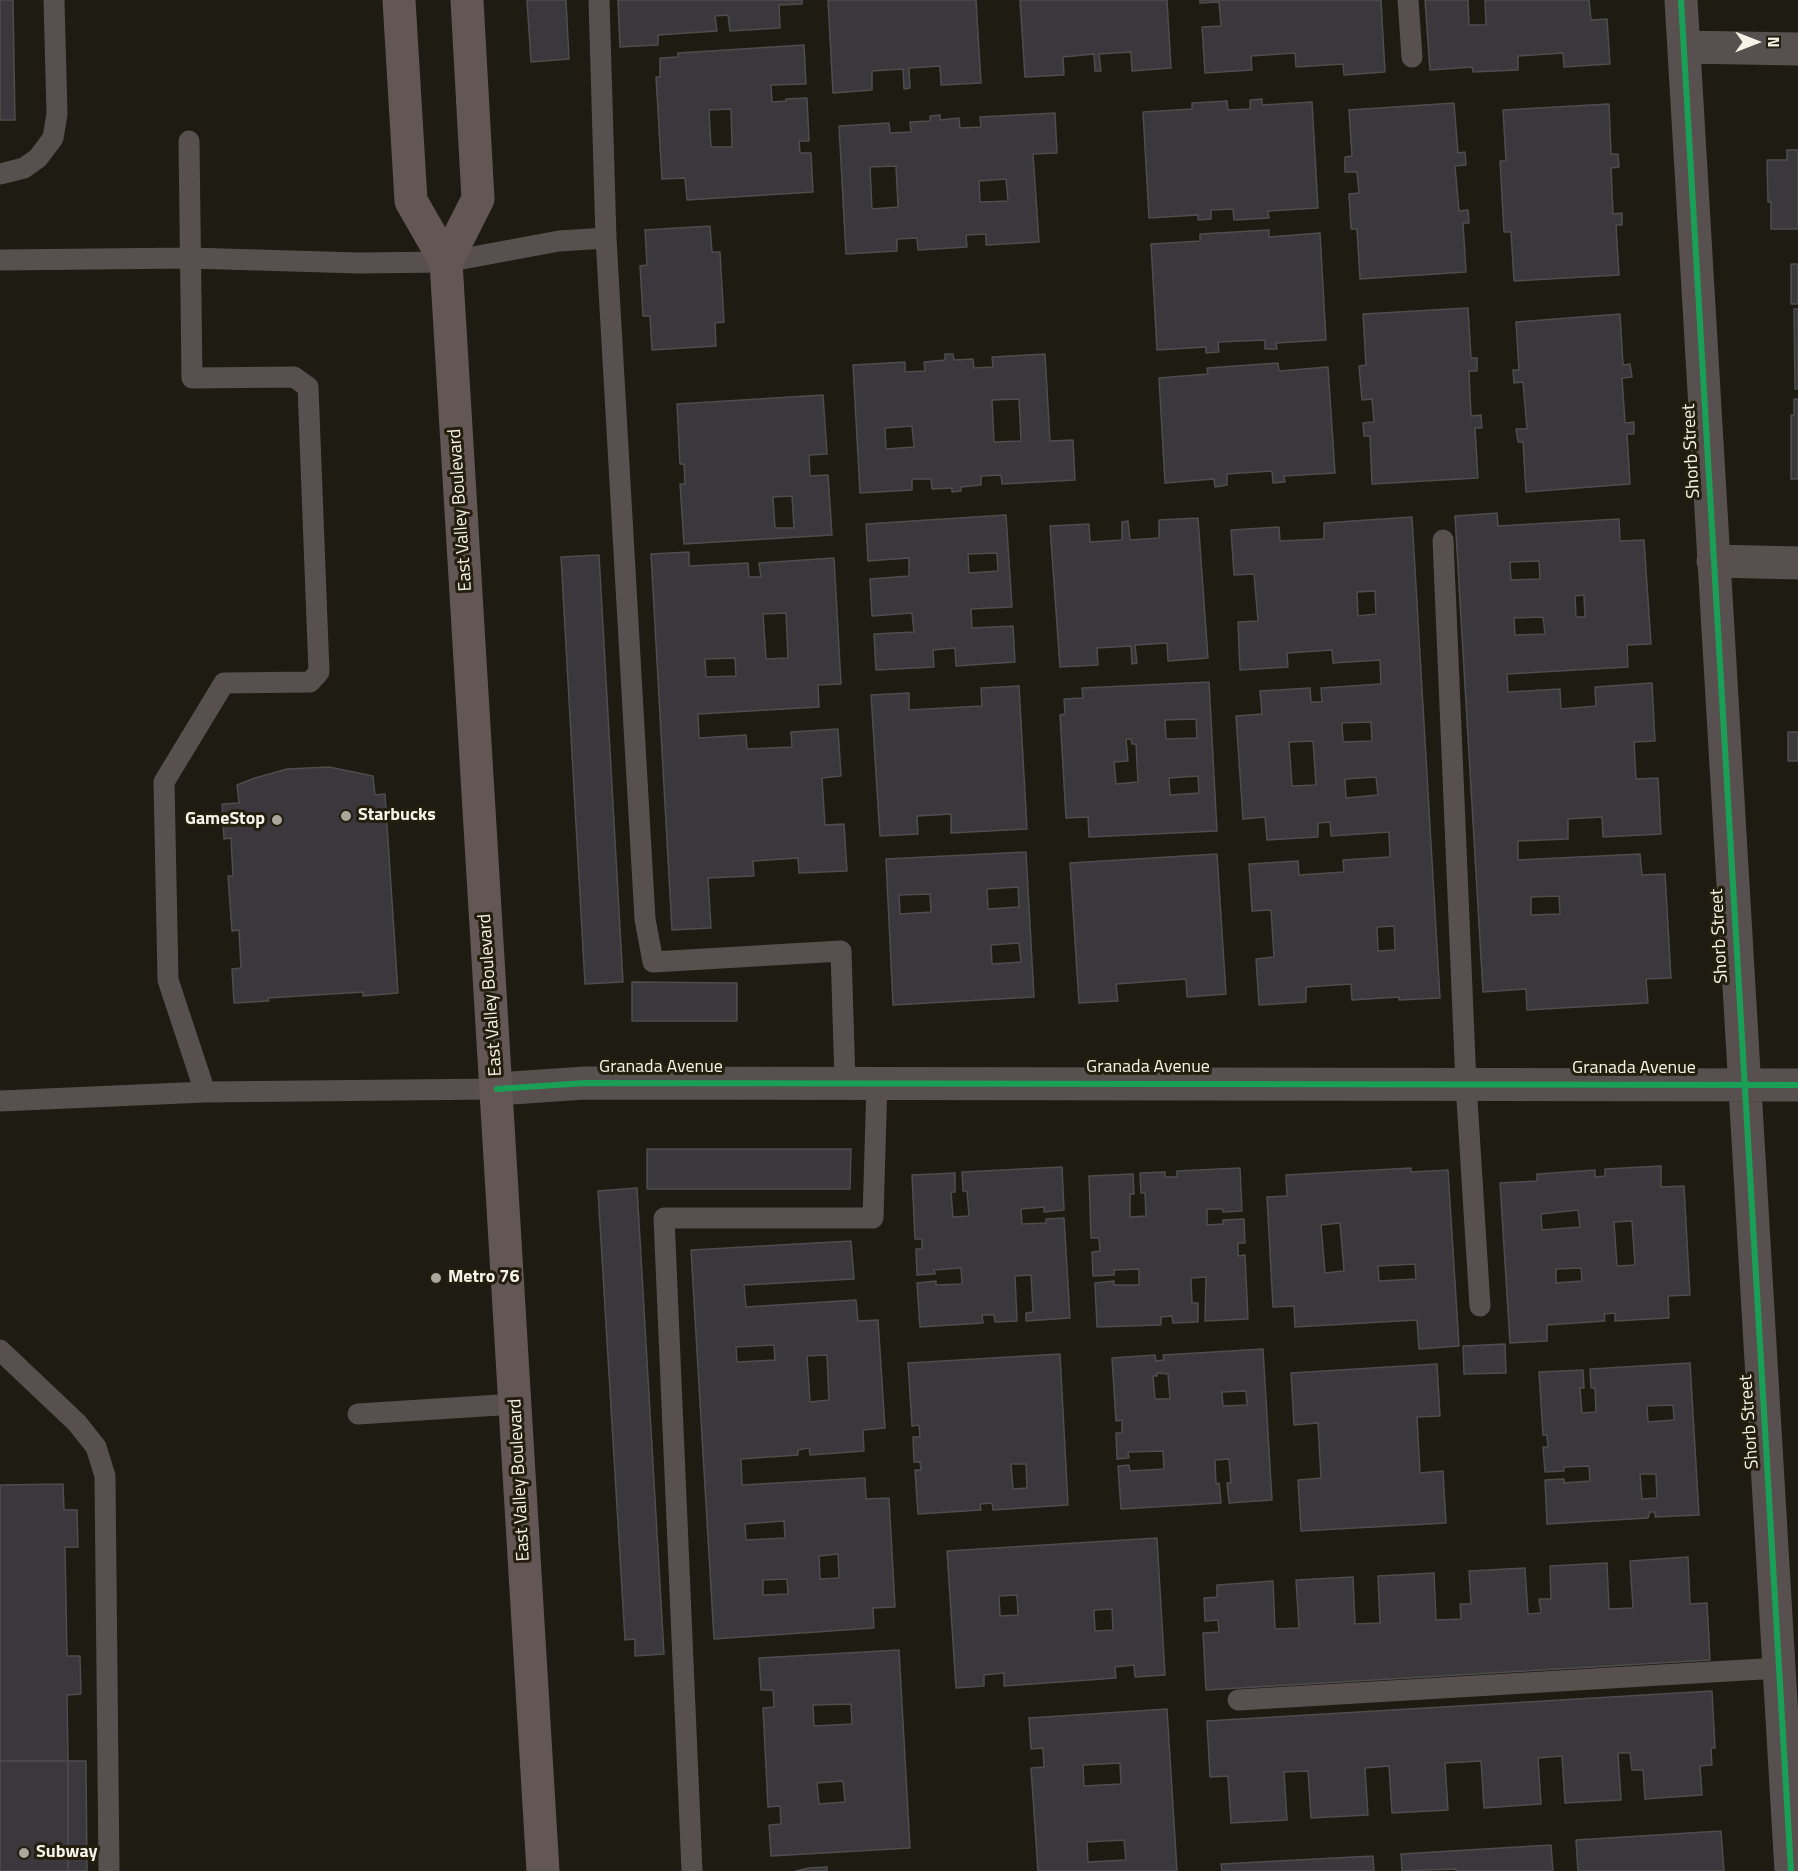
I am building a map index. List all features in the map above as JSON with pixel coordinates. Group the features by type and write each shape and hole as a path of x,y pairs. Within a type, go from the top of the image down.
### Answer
{"main road":[{"name":"East Valley Boulevard","path":"399,0 411,201 446,262 543,1871"},
{"path":"446,262 478,199 467,0"}],"street":[{"name":"Shorb Street","path":"1681,0 1744,1084 1787,1605 1779,1668 1791,1871"},
{"path":"1683,46 1798,49"},
{"path":"1713,561 1798,563"},
{"name":"Granada Avenue","path":"497,1089 585,1083 861,1082 1798,1085"}],"lane":[{"path":"0,174 24,168 38,158 53,138 57,114 54,0"},
{"path":"599,0 606,238 645,919 653,962 841,951 861,1082 873,1218 664,1218 692,1871"},
{"path":"1408,0 1412,57"},
{"path":"189,141 192,378 294,377 308,387 319,672 310,682 224,683 164,782 168,980 205,1092"},
{"path":"0,260 190,258 359,264 446,262 558,240 606,238"},
{"path":"1443,540 1466,1084 1480,1306"},
{"path":"0,1101 205,1092 497,1089"},
{"path":"0,1350 77,1423 96,1447 105,1476 109,1871"},
{"path":"358,1414 515,1404"},
{"path":"1238,1700 1779,1668"}],"building":[{"path":"0,0 13,0 15,120 0,120"},
{"path":"527,0 566,0 569,59 531,62"},
{"path":"618,0 802,0 802,4 779,5 780,28 730,31 728,15 715,16 717,31 658,35 658,45 620,47"},
{"path":"828,0 976,0 981,83 941,85 940,66 909,68 910,88 904,89 903,69 872,71 872,90 833,93"},
{"path":"1020,0 1167,0 1171,68 1132,71 1131,52 1099,54 1101,71 1095,71 1094,54 1063,57 1064,75 1025,77"},
{"path":"1200,0 1381,0 1385,72 1344,75 1343,64 1296,67 1295,53 1251,56 1252,70 1205,73 1202,27 1221,26 1219,2 1200,3"},
{"path":"1425,0 1468,0 1469,25 1486,25 1485,0 1589,0 1591,20 1607,19 1610,64 1564,67 1563,53 1518,56 1518,70 1473,72 1472,67 1430,70"},
{"path":"804,45 806,84 771,85 772,102 807,98 809,141 799,141 800,153 811,153 813,192 687,200 685,178 662,179 656,77 660,77 660,58 678,57 678,53","holes":["731,109 732,147 711,147 709,110"]},
{"path":"1262,99 1262,105 1312,102 1318,208 1268,211 1269,218 1234,220 1233,209 1211,210 1211,219 1198,220 1198,215 1149,218 1143,112 1192,109 1192,103 1227,101 1228,110 1250,109 1250,100"},
{"path":"1454,103 1458,153 1465,152 1466,165 1455,166 1459,211 1468,210 1469,223 1463,223 1466,272 1360,279 1357,229 1351,229 1349,194 1359,193 1357,172 1345,172 1345,157 1352,156 1349,110"},
{"path":"1609,104 1611,154 1618,154 1619,167 1611,168 1613,214 1622,213 1622,225 1616,225 1619,275 1514,281 1511,232 1504,232 1500,161 1506,161 1503,110"},
{"path":"1055,113 1057,153 1033,154 1039,242 986,245 986,234 966,235 967,247 918,250 917,238 897,239 897,251 846,254 839,126 889,123 890,133 911,132 910,122 930,121 930,116 940,115 940,120 959,118 960,128 981,127 980,117","holes":["896,166 898,207 872,209 870,167","1006,179 1008,201 980,202 979,181"]},
{"path":"1787,150 1798,150 1798,229 1771,229 1767,160 1787,160"},
{"path":"710,226 712,252 720,252 724,322 715,323 716,346 652,350 650,316 643,316 640,266 647,265 645,230"},
{"path":"1269,230 1269,237 1320,233 1326,340 1276,343 1277,349 1265,349 1265,340 1218,342 1219,352 1206,353 1206,347 1157,350 1151,244 1200,241 1200,234"},
{"path":"1791,264 1798,264 1798,304 1791,304"},
{"path":"1468,308 1471,358 1477,358 1477,371 1469,371 1471,416 1481,415 1482,428 1475,428 1478,478 1372,484 1370,436 1364,436 1363,423 1374,422 1372,399 1362,400 1359,366 1366,365 1363,314"},
{"path":"1794,309 1798,309 1798,389 1795,389"},
{"path":"1620,314 1623,365 1630,364 1632,377 1622,378 1625,423 1634,422 1634,434 1627,434 1630,484 1526,492 1523,442 1518,442 1516,429 1527,429 1523,382 1514,383 1513,370 1519,370 1516,322"},
{"path":"945,354 953,354 954,360 973,359 974,368 993,367 992,357 1045,354 1050,441 1073,440 1075,480 1002,484 1001,475 981,476 981,485 961,487 961,491 952,492 952,488 932,489 931,479 912,479 912,490 860,493 853,365 905,362 905,372 925,371 924,362 945,360","holes":["1019,399 1021,441 994,442 992,400","912,426 914,447 886,449 885,428"]},
{"path":"1278,363 1279,371 1328,367 1335,473 1284,476 1285,482 1273,483 1272,471 1227,474 1227,485 1215,487 1214,479 1165,483 1159,378 1208,374 1207,368"},
{"path":"823,395 827,454 809,455 810,476 828,475 832,535 684,544 680,484 685,484 684,464 680,464 677,404","holes":["792,496 794,528 775,528 773,497"]},
{"path":"1794,399 1798,399 1798,479 1791,479 1791,415 1794,415"},
{"path":"1497,513 1498,526 1619,519 1620,541 1644,540 1651,644 1627,645 1628,667 1507,674 1508,692 1560,689 1561,709 1596,706 1595,687 1652,683 1655,741 1634,742 1636,779 1658,778 1661,834 1603,837 1602,817 1568,819 1568,839 1518,841 1518,860 1640,854 1642,875 1665,874 1671,978 1646,979 1648,1003 1527,1010 1526,989 1483,992 1455,516","holes":["1539,561 1540,579 1511,580 1510,562","1584,595 1585,617 1576,617 1575,596","1543,617 1545,634 1515,635 1514,618","1559,896 1560,914 1531,915 1531,897"]},
{"path":"1006,515 1012,607 971,609 972,628 1013,626 1015,662 956,666 955,648 933,650 934,667 876,670 874,634 914,632 912,613 872,616 870,579 909,576 909,558 868,561 866,524","holes":["997,553 998,571 969,573 968,554"]},
{"path":"1412,517 1440,998 1399,1000 1399,997 1352,1000 1351,984 1306,987 1306,1002 1259,1005 1256,959 1274,957 1271,910 1252,911 1249,864 1298,861 1299,875 1344,872 1343,860 1390,857 1389,832 1331,836 1330,822 1318,823 1318,837 1267,840 1265,817 1243,819 1236,716 1262,714 1260,691 1310,688 1311,702 1322,702 1321,688 1381,684 1380,660 1333,663 1332,650 1287,653 1288,667 1240,670 1238,622 1258,621 1254,574 1234,575 1231,530 1279,527 1280,541 1324,539 1324,523","holes":["1375,591 1376,614 1358,616 1357,592","1371,722 1372,741 1343,742 1342,723","1313,741 1316,785 1292,786 1289,742","1376,777 1378,795 1346,798 1345,779","1394,926 1395,950 1378,951 1377,927"]},
{"path":"1198,518 1208,658 1168,661 1167,643 1135,645 1137,663 1132,664 1131,646 1097,648 1098,665 1060,667 1050,526 1089,524 1090,542 1122,540 1122,522 1128,521 1130,540 1159,538 1159,520"},
{"path":"689,552 689,566 748,563 749,577 761,577 759,563 834,558 841,684 818,685 819,707 698,714 699,738 746,735 747,749 792,747 791,732 838,729 841,776 822,778 825,825 844,824 847,871 799,873 798,858 753,861 754,876 708,878 711,928 672,930 651,554","holes":["786,613 788,658 766,659 763,614","735,658 736,676 706,677 705,659"]},
{"path":"599,555 623,982 585,984 561,557"},
{"path":"1209,682 1217,831 1089,837 1088,817 1066,818 1060,715 1065,714 1064,699 1083,698 1082,688","holes":["1196,719 1197,738 1166,739 1165,720","1126,739 1131,739 1132,744 1136,744 1138,782 1116,784 1114,762 1128,761","1198,776 1199,793 1170,795 1169,778"]},
{"path":"1019,686 1027,829 951,833 951,814 917,816 918,834 880,836 871,695 909,693 909,710 982,706 981,688"},
{"path":"1788,732 1798,732 1798,761 1788,761"},
{"path":"329,767 373,776 375,795 385,794 398,993 363,996 363,992 268,998 269,1001 234,1003 232,969 241,968 239,930 232,931 228,876 233,876 231,838 224,839 222,804 239,803 237,785 255,778 287,769"},
{"path":"1026,852 1034,997 893,1005 886,859","holes":["1018,887 1019,907 988,909 987,889","930,894 931,912 900,914 899,895","1019,943 1021,962 992,964 991,945"]},
{"path":"1217,854 1226,994 1187,997 1186,979 1116,984 1118,1001 1079,1003 1070,863"},
{"path":"632,982 737,983 737,1021 632,1021"},
{"path":"647,1149 851,1149 850,1189 647,1189"},
{"path":"1661,1166 1661,1187 1684,1186 1690,1295 1668,1296 1669,1318 1615,1321 1615,1313 1604,1314 1605,1321 1547,1325 1547,1341 1510,1343 1500,1183 1537,1181 1537,1174 1595,1170 1595,1177 1605,1176 1605,1169","holes":["1578,1210 1580,1227 1542,1230 1541,1214","1632,1221 1635,1265 1617,1266 1614,1222","1581,1268 1582,1281 1556,1283 1556,1269"]},
{"path":"1062,1167 1064,1210 1044,1212 1044,1207 1021,1209 1022,1224 1046,1223 1046,1219 1064,1218 1070,1318 1026,1321 1026,1313 1033,1312 1031,1275 1015,1276 1017,1321 995,1322 994,1315 982,1315 983,1323 920,1327 917,1283 936,1281 936,1285 962,1284 961,1268 934,1270 935,1274 917,1275 916,1249 922,1249 922,1239 915,1239 912,1175 955,1173 955,1192 951,1192 953,1217 969,1216 967,1191 963,1191 962,1172"},
{"path":"1240,1168 1242,1211 1223,1212 1223,1209 1207,1209 1207,1225 1223,1224 1223,1220 1244,1219 1245,1243 1238,1243 1238,1256 1245,1255 1248,1319 1205,1321 1206,1277 1191,1278 1192,1303 1198,1303 1198,1322 1173,1323 1172,1316 1161,1317 1161,1325 1097,1327 1095,1283 1114,1281 1114,1285 1139,1285 1139,1269 1114,1270 1114,1275 1093,1276 1092,1252 1100,1251 1099,1238 1091,1238 1089,1176 1133,1174 1134,1194 1130,1194 1130,1217 1146,1216 1145,1193 1141,1193 1140,1173 1165,1172 1165,1177 1177,1177 1177,1171"},
{"path":"1411,1168 1411,1172 1448,1170 1459,1346 1419,1349 1417,1320 1295,1327 1294,1306 1273,1307 1267,1197 1287,1196 1286,1175","holes":["1340,1223 1344,1271 1325,1273 1321,1225","1415,1264 1416,1279 1379,1281 1378,1266"]},
{"path":"637,1188 664,1654 635,1656 635,1639 625,1640 598,1191"},
{"path":"851,1241 854,1279 744,1285 746,1307 856,1300 858,1321 878,1320 885,1428 863,1430 864,1451 810,1455 809,1448 798,1450 798,1455 741,1459 742,1485 865,1478 866,1499 889,1498 895,1607 873,1608 874,1628 714,1639 691,1250","holes":["774,1345 775,1360 737,1362 736,1347","827,1355 829,1400 810,1402 807,1356","784,1521 785,1538 746,1540 745,1524","838,1554 839,1578 820,1579 819,1556","787,1579 788,1594 763,1595 763,1580"]},
{"path":"1505,1344 1506,1373 1464,1374 1463,1346"},
{"path":"1263,1349 1272,1500 1229,1503 1227,1483 1231,1483 1229,1459 1215,1460 1216,1484 1219,1483 1221,1503 1121,1509 1118,1466 1129,1465 1130,1471 1164,1469 1163,1451 1128,1452 1129,1458 1117,1459 1116,1433 1122,1433 1122,1420 1116,1421 1112,1358 1155,1355 1156,1361 1164,1360 1163,1355","holes":["1157,1373 1168,1374 1170,1399 1155,1399 1153,1376 1157,1376","1246,1391 1247,1405 1223,1406 1222,1392"]},
{"path":"1060,1354 1068,1505 993,1510 992,1503 980,1504 981,1510 918,1514 915,1470 921,1470 920,1462 914,1462 913,1437 920,1437 919,1425 912,1426 908,1363","holes":["1011,1464 1026,1464 1027,1488 1013,1489"]},
{"path":"1690,1363 1699,1515 1655,1517 1655,1512 1650,1512 1648,1518 1547,1524 1545,1480 1564,1479 1564,1483 1590,1481 1589,1466 1564,1467 1564,1471 1545,1472 1543,1447 1548,1447 1547,1435 1543,1435 1539,1372 1583,1370 1584,1388 1580,1388 1582,1413 1596,1412 1595,1388 1591,1388 1590,1369","holes":["1673,1405 1674,1420 1648,1422 1647,1406","1640,1474 1656,1474 1657,1498 1642,1499"]},
{"path":"1437,1364 1440,1416 1417,1417 1420,1473 1443,1471 1446,1523 1301,1531 1298,1480 1321,1478 1318,1423 1294,1425 1291,1373"},
{"path":"63,1484 64,1510 77,1510 78,1547 65,1547 67,1656 80,1656 81,1694 67,1695 68,1761 0,1761 0,1485"},
{"path":"1157,1538 1165,1675 1135,1677 1134,1665 1115,1667 1116,1678 1004,1686 1004,1673 984,1675 984,1686 956,1688 947,1551","holes":["1017,1595 1018,1615 1000,1616 999,1596","1112,1609 1113,1630 1095,1631 1094,1610"]},
{"path":"1688,1557 1690,1604 1707,1603 1710,1660 1206,1690 1203,1633 1219,1632 1218,1620 1205,1621 1204,1598 1217,1597 1217,1585 1273,1581 1275,1629 1299,1628 1296,1580 1353,1577 1355,1624 1380,1623 1378,1576 1434,1573 1436,1620 1461,1619 1460,1604 1471,1604 1469,1571 1525,1568 1528,1614 1541,1613 1539,1599 1551,1599 1550,1566 1607,1563 1609,1609 1633,1608 1630,1561"},
{"path":"899,1650 910,1848 771,1856 769,1825 781,1824 780,1806 768,1807 763,1708 774,1707 773,1690 761,1690 759,1658","holes":["851,1704 852,1724 814,1726 813,1705","843,1781 845,1802 819,1804 817,1783"]},
{"path":"1712,1691 1715,1748 1711,1748 1712,1765 1700,1766 1702,1795 1645,1799 1643,1770 1632,1770 1630,1753 1618,1753 1621,1800 1565,1803 1562,1756 1538,1758 1541,1804 1484,1808 1481,1761 1445,1763 1448,1810 1392,1813 1389,1766 1365,1768 1368,1815 1311,1818 1308,1771 1284,1772 1287,1820 1231,1823 1228,1776 1210,1777 1207,1721"},
{"path":"1167,1709 1177,1871 1038,1871 1031,1768 1044,1767 1043,1748 1031,1749 1029,1718","holes":["1120,1763 1121,1784 1084,1786 1083,1765","1124,1840 1126,1860 1088,1862 1087,1842"]},
{"path":"0,1761 68,1761 68,1871 0,1871"},
{"path":"68,1761 86,1761 87,1871 68,1871"},
{"path":"1721,1831 1724,1871 1578,1871 1576,1840"},
{"path":"1551,1845 1553,1871 1456,1871 1456,1869 1402,1871 1401,1854"},
{"path":"1373,1856 1374,1871 1222,1871 1221,1864"},
{"path":"827,1867 827,1871 796,1871 809,1868"}],"cycle path":[{"path":"1681,0 1791,1871"},
{"path":"497,1089 585,1083 1798,1085"}],"place":[{"name":"Starbucks","path":"346,816"},
{"name":"GameStop","path":"277,820"},
{"name":"Metro 76","path":"436,1278"},
{"name":"Subway","path":"24,1853"}]}
